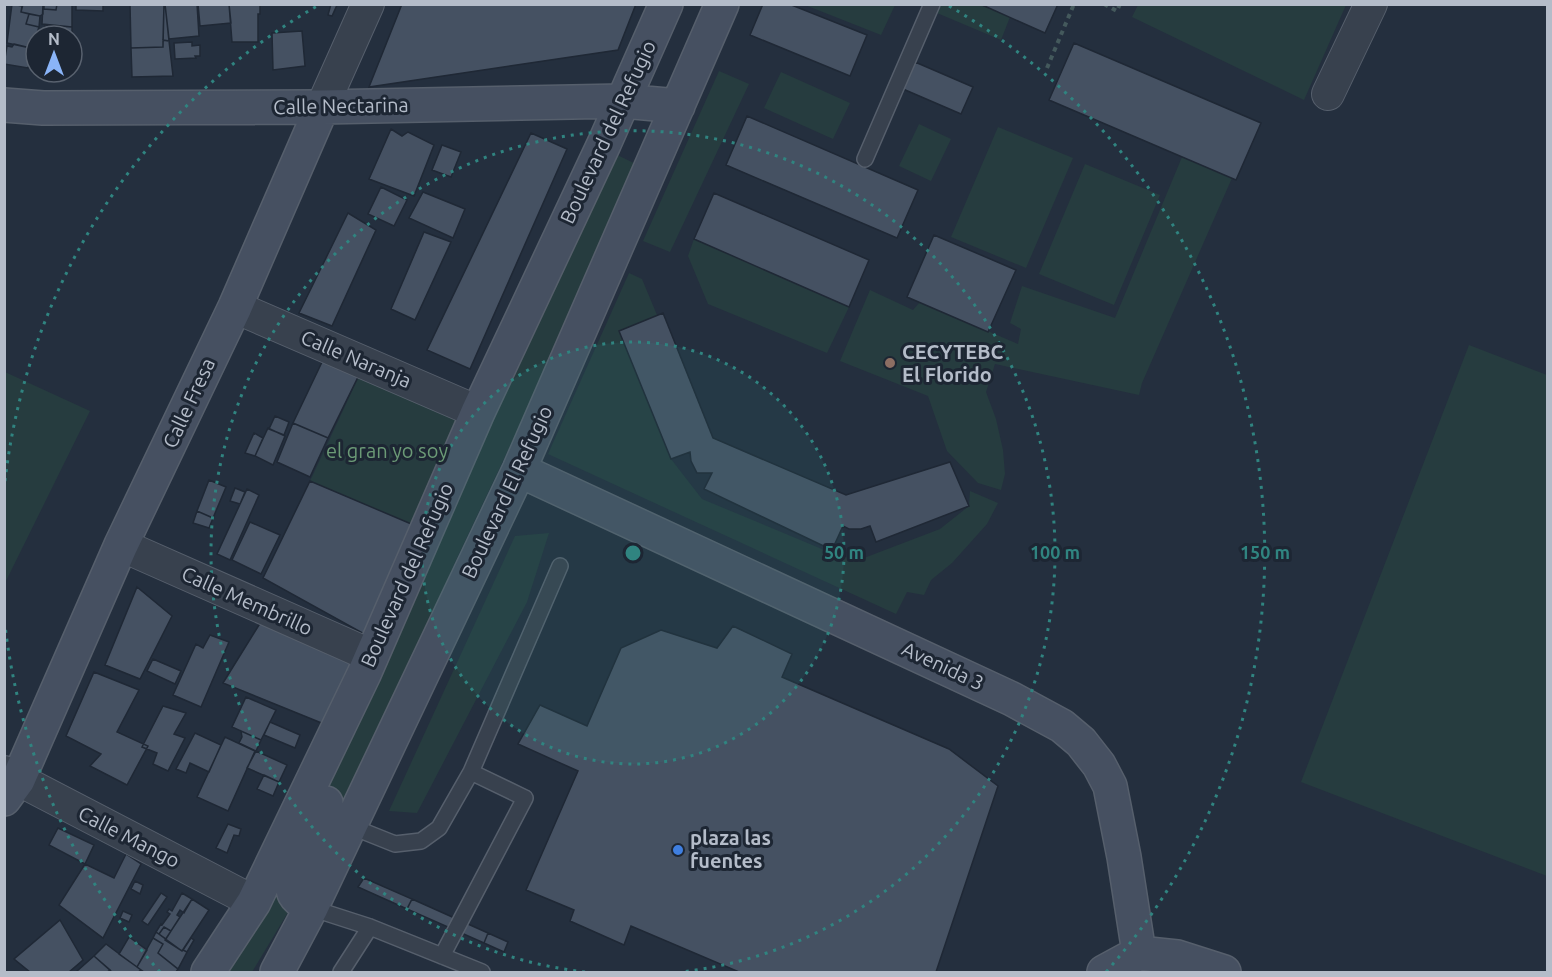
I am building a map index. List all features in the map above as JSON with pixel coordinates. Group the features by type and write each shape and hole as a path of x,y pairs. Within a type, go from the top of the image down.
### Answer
{"street":[{"name":"Calle Fresa","path":"9,784 235,307 368,4"},
{"name":"Boulevard del Refugio","path":"208,972 254,902 368,665 478,412 666,4"},
{"name":"Boulevard El Refugio","path":"277,972 311,908 519,470 722,4"},
{"path":"1328,94 1371,4"},
{"name":"Calle Nectarina","path":"4,105 43,108 322,107 623,101 678,106"},
{"name":"Calle Naranja","path":"235,307 478,412"},
{"name":"Avenida 3","path":"519,470 1012,699 1062,726 1081,742 1099,765 1110,786 1139,953"},
{"name":"Calle Membrillo","path":"121,545 368,665"},
{"path":"311,908 297,898 292,888 293,877 374,692 368,665"},
{"name":"Calle Mango","path":"9,784 254,902"},
{"path":"1104,972 1139,953 1177,957 1220,972"}],"lane":[{"path":"865,159 932,4"},
{"path":"350,826 395,844 422,841 439,828 471,772 560,566"},
{"path":"442,956 525,798 471,772"},
{"path":"311,908 370,927 482,972"},
{"path":"340,972 370,927"}],"path":[{"path":"1047,68 1074,4"},
{"path":"1104,4 1118,11 1120,4"}],"green space":[{"path":"895,4 881,35 805,5"},
{"path":"1138,4 1346,5 1304,100 1132,17"},
{"path":"941,5 980,5 1010,17 1001,40 937,13"},
{"path":"719,71 749,84 670,252 643,241"},
{"path":"781,72 850,103 833,139 764,108"},
{"path":"919,124 951,139 931,181 899,166"},
{"path":"998,127 1073,158 1026,268 951,237"},
{"path":"607,150 642,167 457,558 393,704 299,894 252,972 227,972 249,939 308,830"},
{"path":"1182,157 1232,178 1142,383 1139,395 995,364 986,392 996,419 1003,450 1005,474 1001,490 978,483 947,451 928,396 840,361 870,290 913,310 920,302 1018,344 1021,329 1010,323 1022,286 1115,318"},
{"path":"1085,164 1160,195 1114,305 1039,274"},
{"path":"694,239 849,307 827,353 708,304 688,256"},
{"path":"629,273 642,279 657,315 619,331 671,459 702,499 841,557 864,558 940,529 969,506 970,491 998,503 987,524 952,563 931,580 924,595 907,592 896,614 548,454"},
{"path":"1469,345 1547,375 1547,876 1301,782"},
{"path":"5,372 90,411 5,583"},
{"name":"el gran yo soy","path":"360,374 463,422 416,526 310,481"},
{"path":"549,533 527,602 417,813 389,811 515,536"}],"building":[{"path":"12,4 22,6 21,12 29,14 24,24 24,47 7,43"},
{"path":"23,4 43,4 43,14 40,16 21,12"},
{"path":"43,4 44,9 56,10 57,4 72,4 72,24 42,24"},
{"path":"44,4 57,4 56,10 44,9"},
{"path":"76,4 103,4 103,11 76,10"},
{"path":"130,4 164,4 163,47 131,48"},
{"path":"165,4 169,41 163,40"},
{"path":"165,4 197,4 199,36 169,39"},
{"path":"198,4 229,4 231,23 200,26"},
{"path":"229,4 260,4 258,42 232,42"},
{"path":"331,4 337,5 332,16 328,15"},
{"path":"402,4 636,4 618,50 369,87"},
{"path":"763,4 789,4 867,35 850,76 750,35"},
{"path":"980,4 1058,4 1045,33"},
{"path":"29,14 40,16 39,24 26,24"},
{"path":"302,31 305,66 273,70 272,33"},
{"path":"163,40 169,41 173,76 132,77 131,48 163,47"},
{"path":"192,42 192,46 200,45 200,56 175,59 174,43"},
{"path":"1074,43 1261,123 1236,180 1049,100"},
{"path":"14,44 24,46 24,67 4,64 7,46 12,47"},
{"path":"915,62 973,87 961,114 903,89"},
{"path":"747,116 918,190 897,238 726,165"},
{"path":"391,129 402,136 408,132 434,145 414,196 369,179"},
{"path":"531,133 567,149 470,369 427,350"},
{"path":"442,145 461,152 451,177 432,170"},
{"path":"381,187 407,200 394,226 368,214"},
{"path":"423,192 465,209 453,238 409,218"},
{"path":"714,193 869,260 849,307 694,239"},
{"path":"348,213 376,230 332,326 299,313"},
{"path":"424,232 451,242 415,320 391,309"},
{"path":"934,235 1016,270 988,332 907,297"},
{"path":"663,313 713,438 846,495 950,462 969,506 876,542 870,526 849,529 843,526 832,550 704,489 712,473 697,473 691,461 690,452 671,459 619,331"},
{"path":"323,360 358,377 328,438 293,423"},
{"path":"275,416 289,422 284,435 269,429"},
{"path":"293,423 328,438 310,477 277,462"},
{"path":"268,428 285,436 273,465 255,456"},
{"path":"254,433 263,438 255,456 245,453"},
{"path":"209,480 226,487 213,518 197,511"},
{"name":"el gran yo soy","path":"310,481 416,526 366,635 263,578"},
{"path":"235,488 245,492 240,504 230,501"},
{"path":"247,489 259,495 230,560 217,554"},
{"path":"197,511 213,518 209,528 193,523"},
{"path":"250,522 280,535 261,574 232,560"},
{"path":"137,587 172,616 140,679 105,665"},
{"path":"267,612 359,653 324,724 223,683"},
{"path":"733,626 792,654 782,677 949,749 998,786 936,972 739,972 631,926 624,945 570,921 574,910 526,890 578,771 518,744 540,705 587,726 621,648 661,630 717,648"},
{"path":"210,635 229,642 201,707 173,695 196,644 203,648"},
{"path":"153,659 181,671 175,684 147,671"},
{"path":"94,672 139,690 117,732 148,746 127,785 90,766 101,754 66,736"},
{"path":"246,697 276,710 261,740 232,727"},
{"path":"163,706 186,713 174,734 185,738 168,771 153,764 157,753 142,747"},
{"path":"270,722 300,735 295,748 264,735"},
{"path":"241,731 261,740 256,751 239,743 242,737"},
{"path":"195,733 221,745 209,772 190,763 186,773 176,769"},
{"path":"225,737 255,751 228,811 197,797"},
{"path":"256,751 287,765 279,782 247,768"},
{"path":"264,775 279,782 273,796 257,789"},
{"path":"228,824 241,829 239,836 234,835 227,853 216,848"},
{"path":"58,828 94,845 85,864 49,845"},
{"path":"126,854 141,864 103,938 59,905 85,864 114,878"},
{"path":"364,878 412,899 407,909 358,887"},
{"path":"135,881 143,885 140,894 131,889"},
{"path":"161,893 167,897 148,925 142,921"},
{"path":"182,893 192,899 184,913 180,910 177,915 180,917 171,931 164,927 159,934 156,932 170,914 167,912 169,909 172,911"},
{"path":"192,899 209,910 182,951 165,940"},
{"path":"412,899 488,933 484,943 407,909"},
{"path":"123,911 132,915 129,922 120,918"},
{"path":"60,920 83,960 69,972 30,972 14,959"},
{"path":"164,927 171,931 166,939 159,934"},
{"path":"156,932 182,951 187,952 178,969 158,953 163,944 153,938"},
{"path":"488,933 508,942 504,952 484,943"},
{"path":"129,937 147,950 137,967 119,954"},
{"path":"153,938 163,944 158,953 178,969 176,972 144,972 137,967"},
{"path":"191,938 194,940 187,952 183,950"},
{"path":"106,944 141,970 112,972 94,956"},
{"path":"94,956 110,970 107,972 76,972"}],"place":[{"name":"CECYTEBC El Florido","path":"890,363"},
{"name":"plaza las fuentes","path":"678,850"}]}
